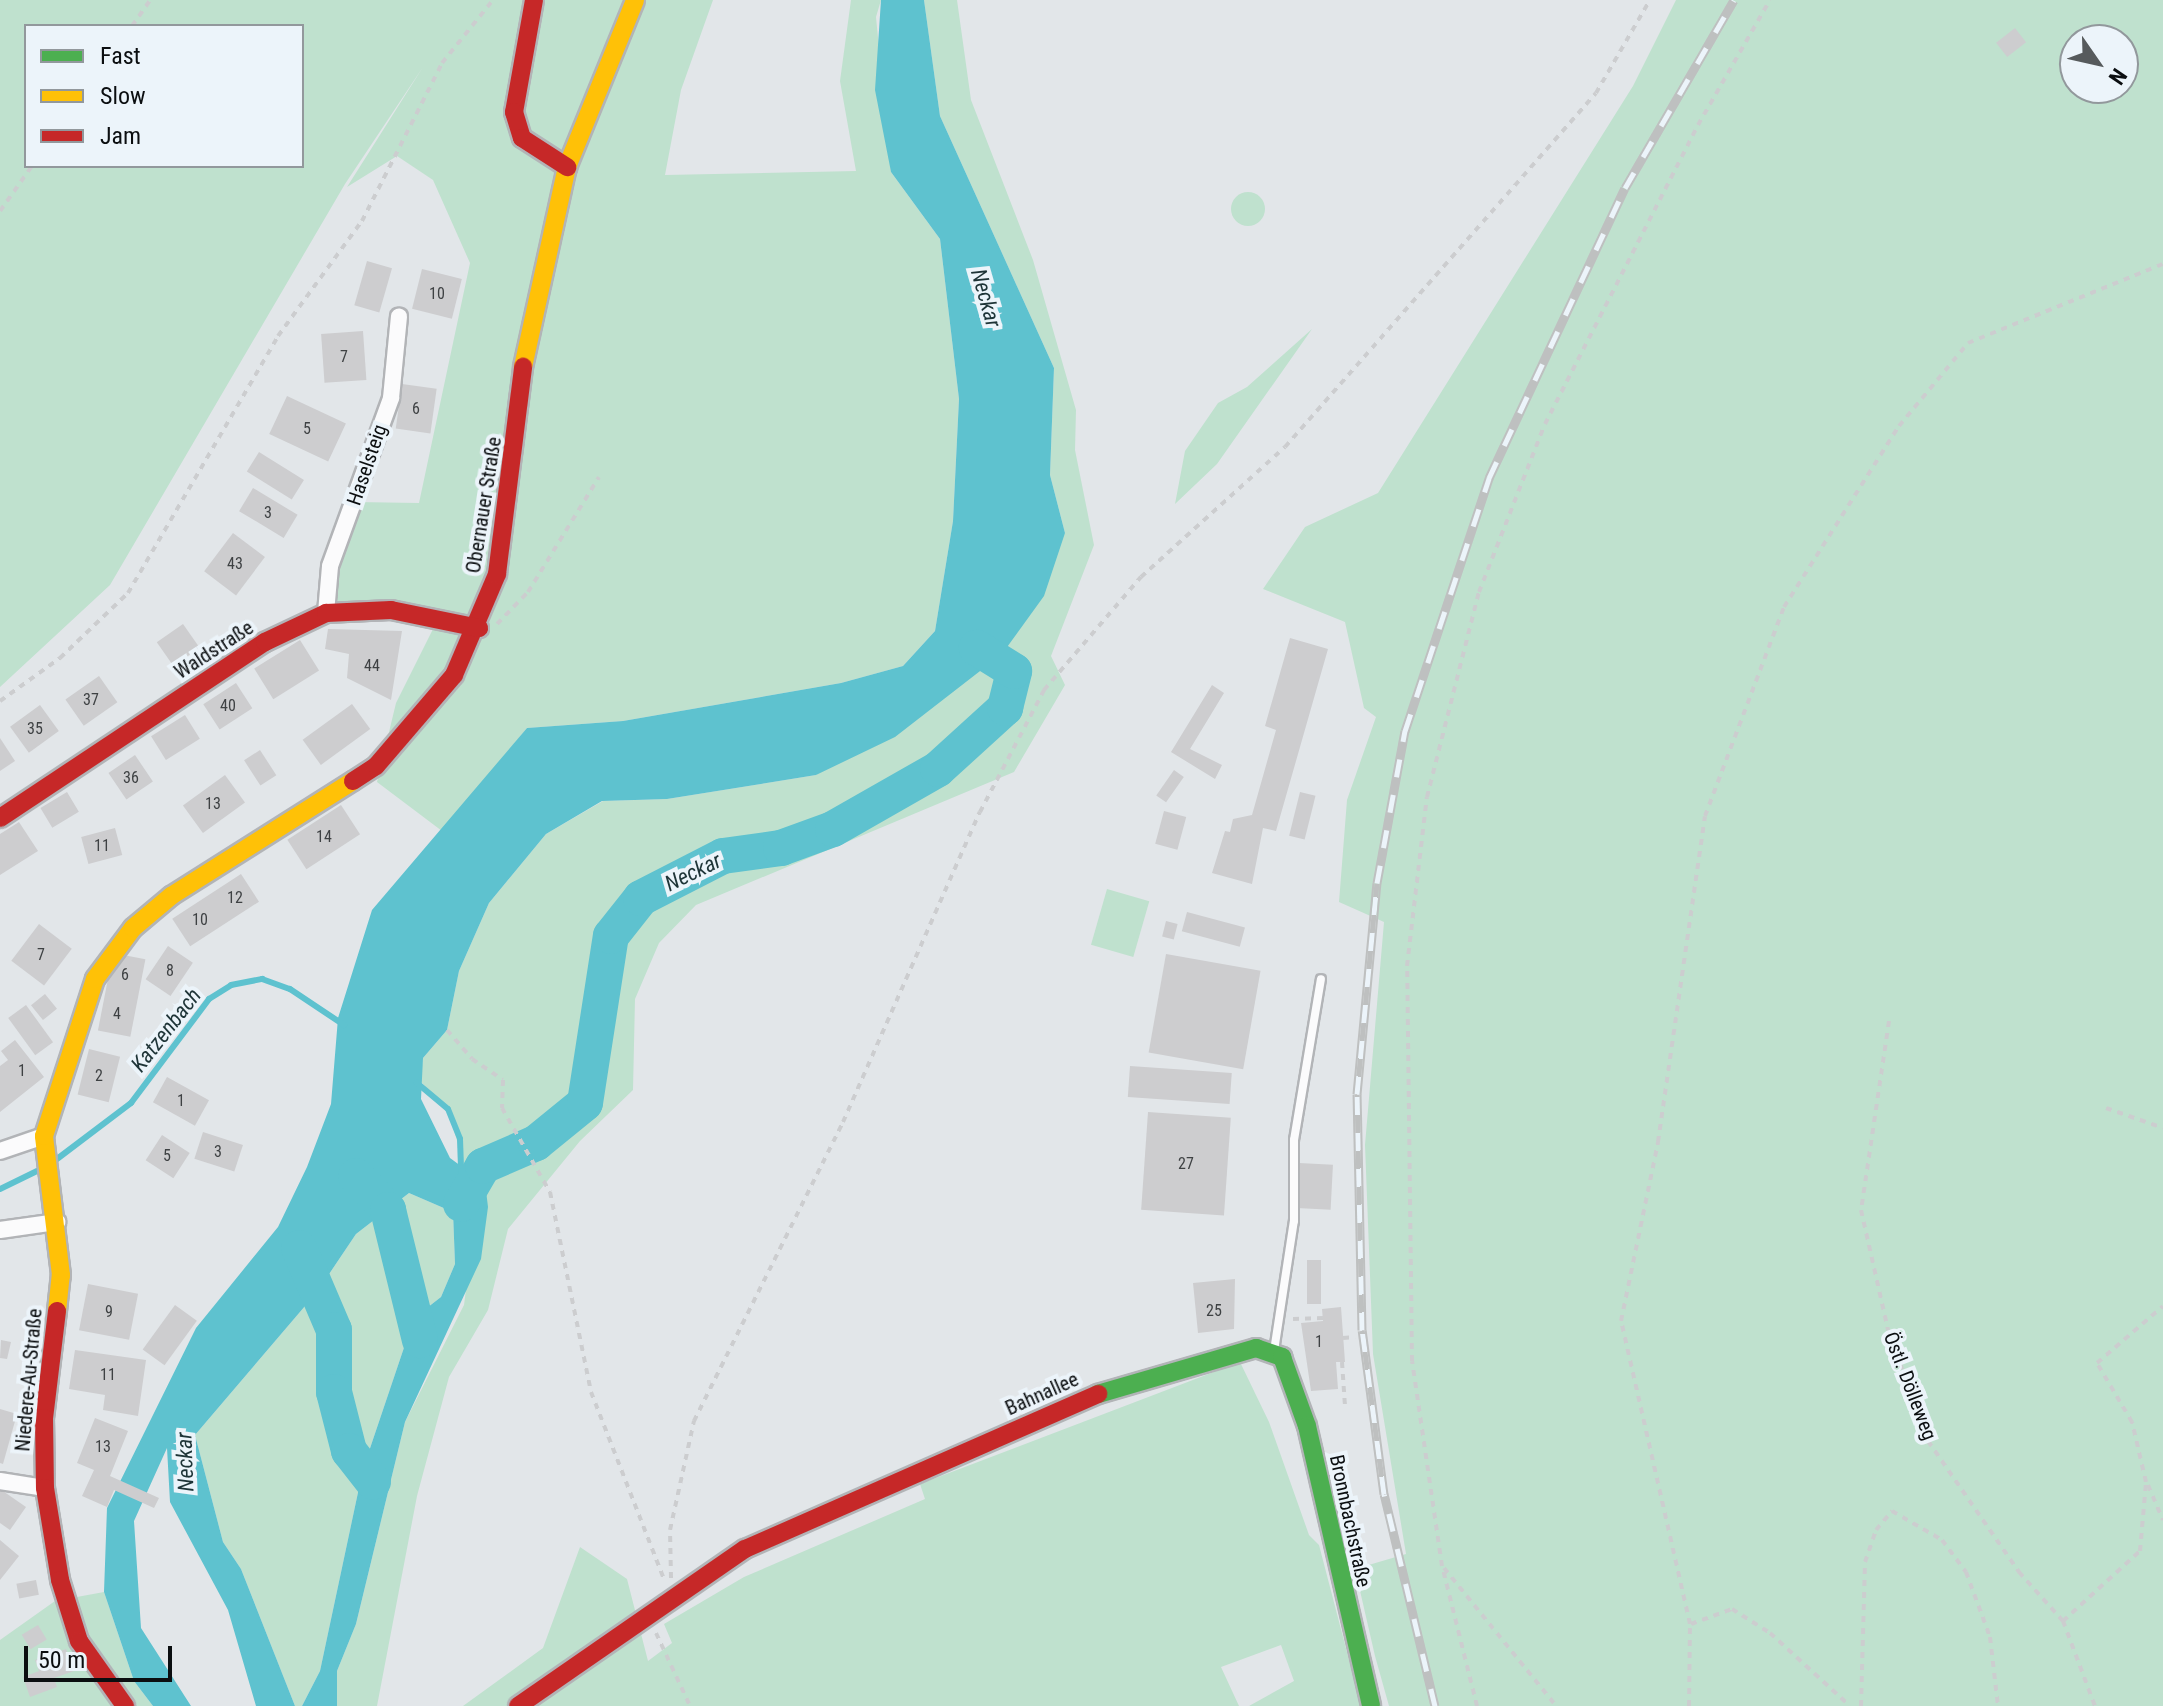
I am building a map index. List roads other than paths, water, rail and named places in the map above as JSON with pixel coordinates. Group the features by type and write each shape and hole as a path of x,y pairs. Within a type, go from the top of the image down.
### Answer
{"street":[{"path":"534,0 514,112 522,138 567,167"},
{"name":"Obernauer Straße","path":"46,1145 74,1032 110,955 171,896 376,766 436,700 479,628 502,548 524,361 567,167 635,0"},
{"name":"Haselsteig","path":"326,613 330,566 391,398 399,316"},
{"name":"Waldstraße","path":"0,818 265,642 326,613 391,610 479,628"},
{"path":"0,1151 46,1145"},
{"name":"Niedere-Au-Straße","path":"46,1145 61,1275 44,1418 45,1488 60,1580 79,1641 125,1706"},
{"path":"0,1230 55,1212"},
{"name":"Bahnallee","path":"518,1706 646,1613 745,1549 1098,1394 1219,1355 1274,1351"},
{"name":"Bronnbachstraße","path":"1274,1351 1287,1365 1307,1426 1371,1706"},
{"path":"0,1481 45,1488"}],"lane":[{"path":"1274,1351 1294,1221 1294,1140 1321,979"}],"water":[{"path":"881,0 924,0 940,116 1054,368 1050,475 1065,533 1044,596 1002,654 895,737 816,775 667,799 602,801 546,834 489,903 459,971 447,1030 423,1058 421,1099 450,1158 465,1169 483,1166 488,1207 481,1259 405,1422 356,1624 337,1671 337,1706 302,1706 320,1671 363,1469 414,1318 441,1297 455,1264 453,1212 409,1193 356,1234 317,1292 195,1435 223,1542 241,1569 295,1706 256,1706 228,1610 170,1502 167,1448 134,1521 141,1628 191,1706 153,1706 134,1681 104,1592 107,1508 196,1328 278,1227 307,1167 331,1104 338,1018 372,910 527,728 623,721 841,683 903,666 935,631 953,521 959,399 940,239 891,172 875,90"}],"waterway":[{"name":"Neckar","path":"461,1204 483,1166 536,1143 585,1103 611,936 641,898 723,856 781,848 833,829 938,769 1005,708 1014,671 977,648"},
{"name":"Katzenbach","path":"53,1162 131,1103 209,999 231,985 262,979 290,989 344,1025"},
{"path":"417,1083 448,1109 460,1139 461,1175"},
{"name":"Katzenbach","path":"0,1189 43,1168"},
{"name":"Neckar","path":"356,1176 388,1210 420,1340"},
{"name":"Neckar","path":"299,1248 334,1330 334,1392 349,1451 373,1482"}],"railway":[{"path":"1435,1706 1384,1494 1362,1330 1357,1094 1377,883 1405,731 1489,478 1625,188 1734,0"}]}
